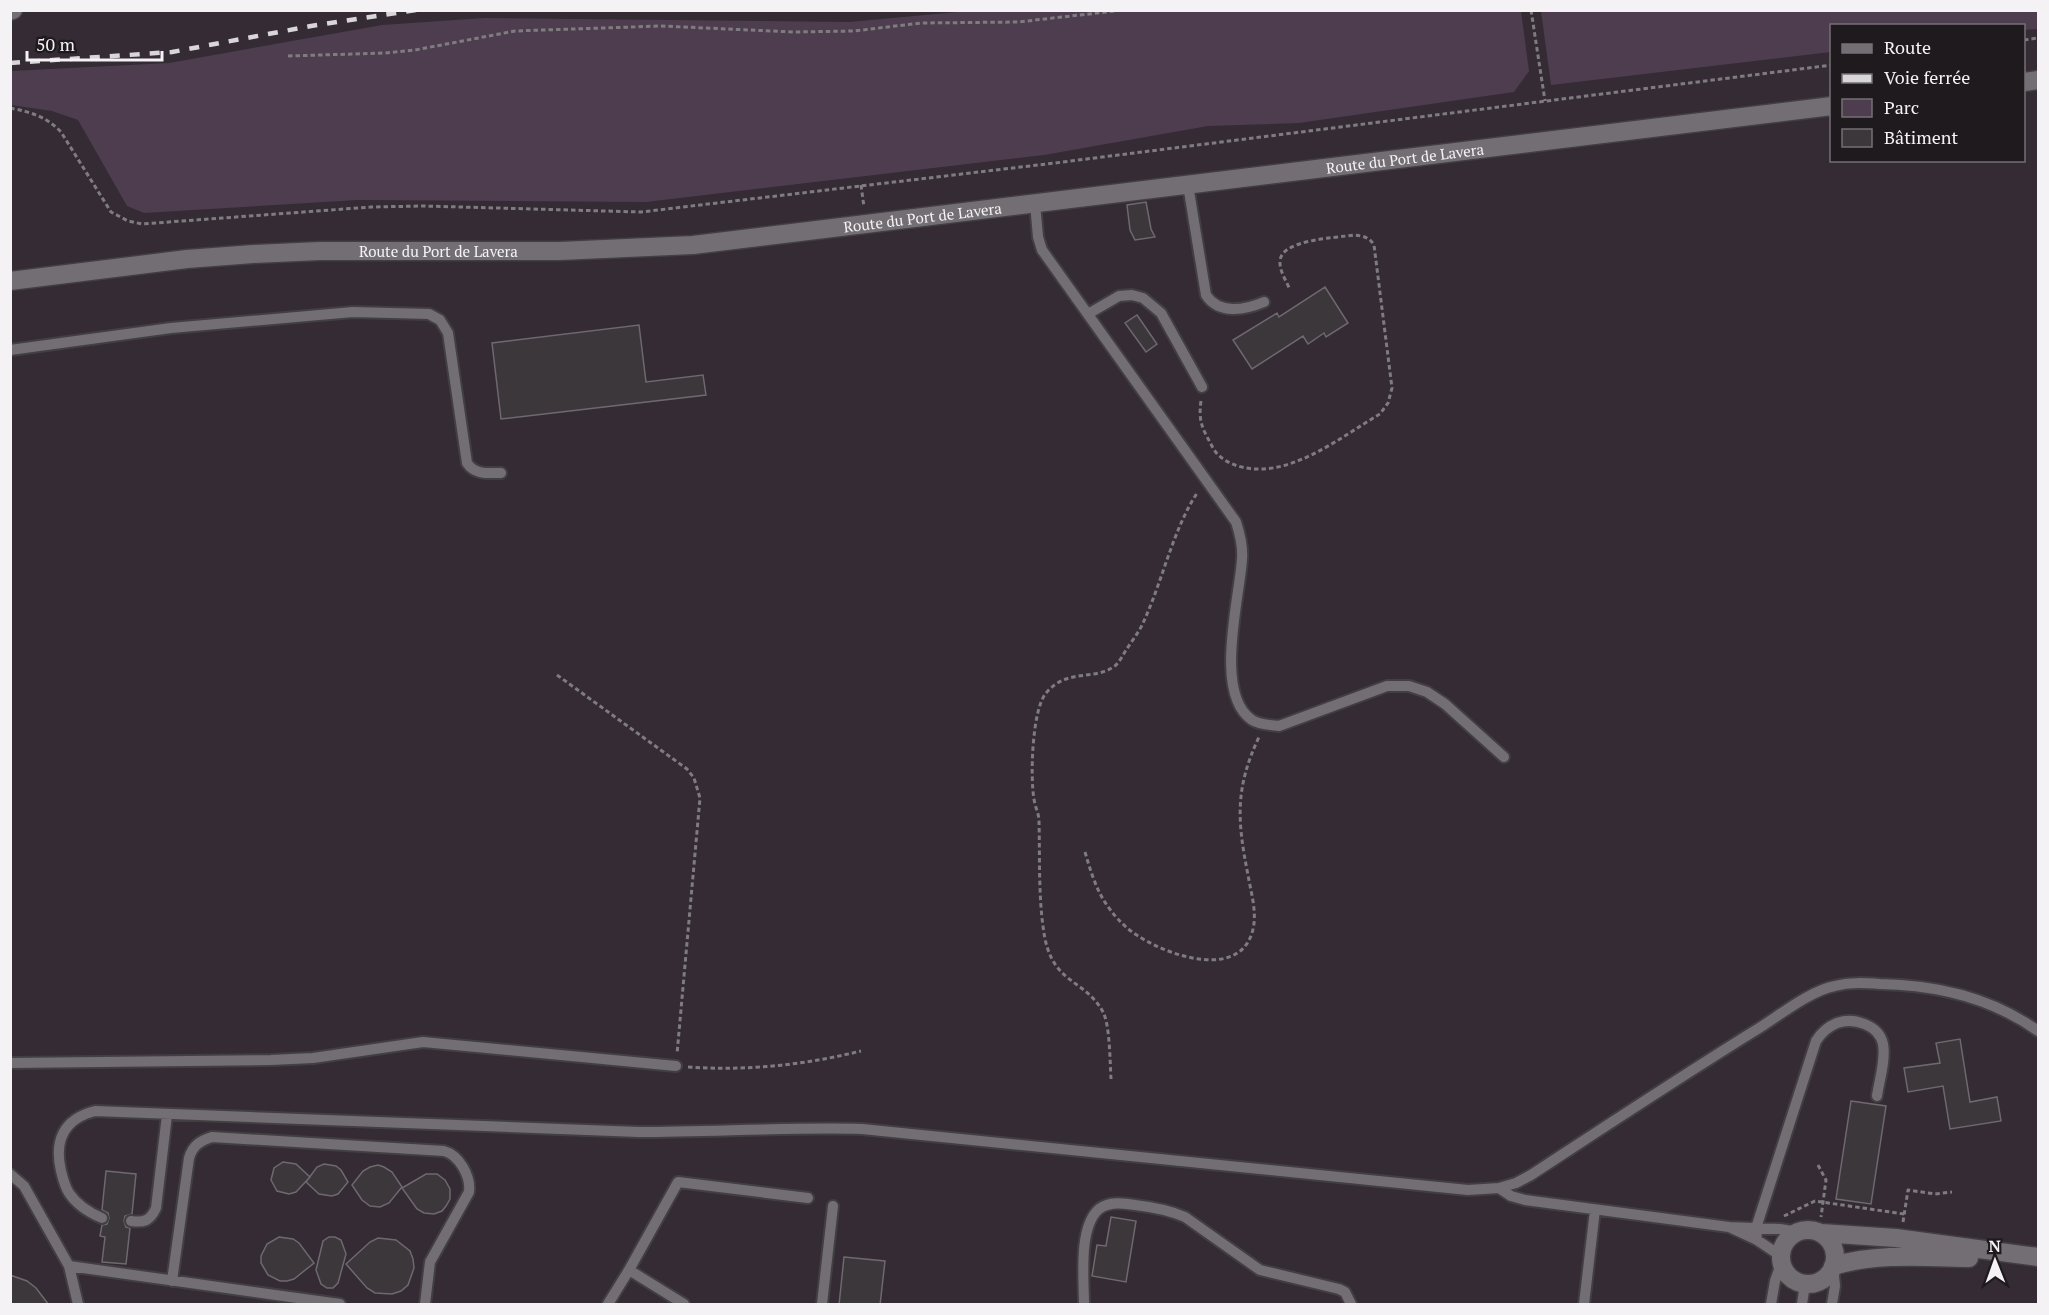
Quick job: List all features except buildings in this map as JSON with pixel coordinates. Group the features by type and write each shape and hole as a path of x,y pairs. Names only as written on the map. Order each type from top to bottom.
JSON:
{"street":[{"name":"Route du Port de Lavera","path":"10,281 187,260 320,251 560,251 693,245 1830,106"},
{"path":"1820,1228 1832,1244 1835,1259 1830,1273 1819,1282 1805,1284 1790,1278 1781,1260 1786,1241 1798,1232 1814,1231 1820,1228 2038,1258"},
{"path":"1833,1266 1853,1260 1885,1257 2038,1258"}],"lane":[{"path":"1188,185 1206,296 1210,302 1220,307 1235,310 1264,302"},
{"path":"1035,204 1038,237 1042,250 1236,522 1242,558 1233,615 1230,657 1234,687 1240,706 1252,720 1265,725 1279,726 1387,686 1408,686 1427,692 1445,704 1504,757"},
{"path":"1088,314 1119,296 1132,295 1143,298 1161,313 1202,387"},
{"path":"10,350 171,328 353,312 429,314 440,320 448,333 467,463 471,469 478,472 501,473"},
{"path":"102,1218 88,1212 69,1193 60,1166 59,1144 63,1132 82,1114 95,1112 639,1132 862,1129 1468,1190 1499,1188 1532,1175 1728,1047 1812,995 1833,986 1855,983 1906,984 1970,996 2019,1017 2038,1031"},
{"path":"1757,1240 1756,1228 1816,1041 1829,1028 1838,1023 1850,1021 1862,1023 1879,1035 1883,1051 1877,1096"},
{"path":"10,1063 313,1058 423,1042 676,1066"},
{"path":"131,1221 147,1220 156,1208 167,1115"},
{"path":"172,1281 189,1158 191,1150 200,1140 212,1137 444,1151 456,1157 468,1179 469,1192 430,1262 425,1305"},
{"path":"10,1174 24,1186 69,1266 78,1305"},
{"path":"608,1305 678,1182 808,1198"},
{"path":"1499,1188 1510,1196 1525,1200 1729,1227 1798,1232"},
{"path":"1084,1305 1084,1255 1092,1219 1099,1209 1120,1203 1173,1212 1185,1217 1260,1270 1339,1289 1345,1292 1351,1305"},
{"path":"822,1305 833,1206"},
{"path":"1584,1305 1595,1210"},
{"path":"1729,1227 1757,1240 1781,1260 1771,1305"},
{"path":"69,1266 340,1305"},
{"path":"1832,1305 1835,1286 1833,1266"},
{"path":"629,1270 684,1305"},
{"path":"1802,1305 1805,1284"}],"path":[{"path":"288,56 405,51 515,32 661,26 794,32 854,31 921,23 1018,22 1124,10"},
{"path":"1531,10 1545,101"},
{"path":"10,108 45,117 53,124 61,132 111,212 128,221 142,224 371,207 641,212 1055,163 1830,64"},
{"path":"1202,387 1200,424 1216,453 1231,464 1248,470 1268,470 1289,466 1380,414 1388,403 1392,388 1374,245 1363,236 1295,244 1280,258 1290,290"},
{"path":"1111,1079 1105,1015 1095,999 1062,975 1053,963 1045,940 1040,884 1039,818 1034,800 1032,776 1038,706 1046,693 1059,681 1076,675 1098,673 1118,663 1143,624 1189,505 1206,479"},
{"path":"557,675 687,769 698,788 700,798 676,1066 752,1068 820,1061 861,1051"},
{"path":"1085,852 1094,883 1108,907 1127,927 1149,942 1183,956 1207,960 1228,958 1244,949 1252,933 1255,914 1242,848 1239,813 1241,787 1248,760 1265,725"},
{"path":"1818,1165 1826,1180 1820,1228"},
{"path":"1902,1230 1908,1190 1935,1194 1952,1192"},
{"path":"1784,1216 1815,1201 1904,1214"}],"shaded area":[{"path":"10,11 2038,11 2038,1304 11,1304"}],"green space":[{"path":"979,10 1521,11 1529,71 1514,92 1299,123 1208,126 1044,155 646,202 357,200 144,213 127,206 78,120 52,111 11,105 11,71 169,63 382,25 484,18 849,22"},
{"path":"2038,10 2038,29 2025,30 2025,24 1830,24 1830,52 1551,85 1541,11"}],"railway":[{"path":"10,63 172,52 311,26 416,10"}]}
